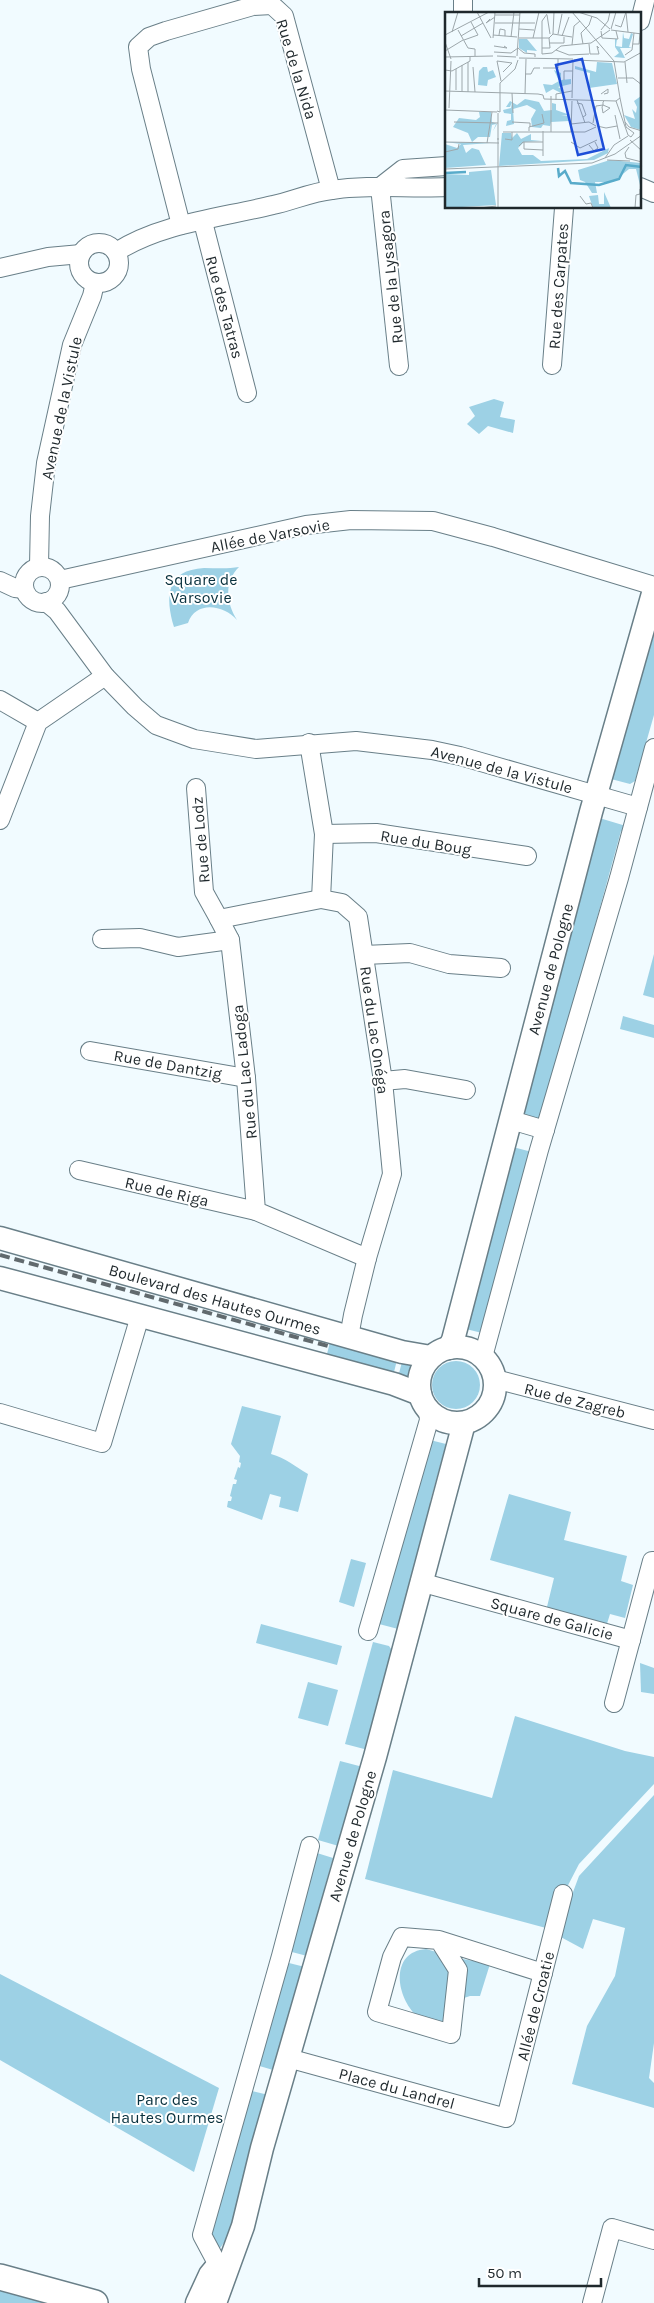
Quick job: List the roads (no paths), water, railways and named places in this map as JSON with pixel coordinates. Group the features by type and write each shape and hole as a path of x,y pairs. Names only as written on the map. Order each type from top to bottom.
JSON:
{"main road":[{"path":"0,2277 95,2303"}],"street":[{"path":"642,14 645,2"},
{"name":"Rue de la Nida","path":"181,225 141,69 138,47 149,37 253,6 272,5 284,16 331,190"},
{"path":"380,187 404,168 445,166"},
{"path":"116,252 142,238 181,225 203,222 331,190 380,187 410,189 445,187"},
{"name":"Rue de la Lysagora","path":"380,187 399,366"},
{"path":"642,188 654,193"},
{"name":"Rue des Carpates","path":"552,365 564,209"},
{"name":"Rue des Tatras","path":"203,222 248,393"},
{"path":"96,243 109,245 116,252 119,261 116,273 107,281 95,282 89,280 81,272 79,260 85,248 96,243"},
{"path":"0,268 48,257 81,254"},
{"name":"Avenue de la Vistule","path":"39,566 40,516 46,463 72,345 92,296 95,282"},
{"name":"Allée de Varsovie","path":"60,580 306,525 361,520 433,521 502,540 654,588"},
{"path":"39,566 54,571 60,580 56,596 46,602 35,602 24,589 25,577 33,568 39,566"},
{"path":"0,581 15,588 24,589"},
{"name":"Avenue de Pologne","path":"440,1353 454,1340 596,794 654,588"},
{"name":"Avenue de la Vistule","path":"46,602 57,611 105,676 135,708 156,725 194,739 256,749 309,743 356,741 432,750 460,756 638,807"},
{"path":"0,820 38,722 105,676"},
{"path":"0,700 38,722"},
{"path":"220,919 321,899 324,834 309,743"},
{"path":"483,1357 545,1130 654,748"},
{"name":"Rue de Lodz","path":"196,788 204,892 220,919"},
{"name":"Rue du Boug","path":"324,834 393,835 418,838 450,846 527,856"},
{"name":"Rue du Lac Onéga","path":"321,899 342,903 358,917 383,1081 392,1174 367,1258 349,1337"},
{"name":"Rue du Lac Ladoga","path":"220,919 230,940 246,1078 256,1211"},
{"path":"102,939 140,938 178,947 230,940"},
{"path":"364,955 410,953 449,964 501,968"},
{"name":"Rue de Dantzig","path":"90,1051 246,1078"},
{"path":"383,1081 405,1079 466,1090"},
{"path":"511,1120 545,1130"},
{"name":"Rue de Riga","path":"79,1170 256,1211"},
{"path":"256,1211 367,1258"},
{"name":"Boulevard des Hautes Ourmes","path":"0,1238 402,1352 440,1353"},
{"path":"0,1278 394,1384 424,1402 444,1422 464,1423 474,1420 490,1406 494,1397 495,1379 489,1363 483,1357 467,1348 440,1353 420,1375 424,1402 429,1420 368,1631"},
{"path":"0,1413 102,1443 140,1316"},
{"name":"Rue de Zagreb","path":"495,1379 654,1420"},
{"name":"Avenue de Pologne","path":"215,2303 235,2247 375,1757 420,1582 464,1423"},
{"name":"Square de Galicie","path":"420,1582 631,1640 652,1561 654,1561"},
{"path":"614,1703 631,1640"},
{"path":"218,2265 202,2235 310,1846"},
{"name":"Allée de Croatie","path":"506,2118 563,1894"},
{"path":"439,1940 458,1970 451,2034 378,2012 392,1957 402,1937 439,1940 543,1972"},
{"name":"Place du Landrel","path":"288,2058 506,2118"},
{"path":"592,2303 612,2228 654,2240"},
{"name":"Avenue de Pologne","path":"197,2303 210,2275 235,2247"}],"railway":[{"path":"0,1255 328,1346"}],"park label":[{"name":"Square de Varsovie","path":"201,588"},
{"name":"Parc des Hautes Ourmes","path":"167,2108"}]}
